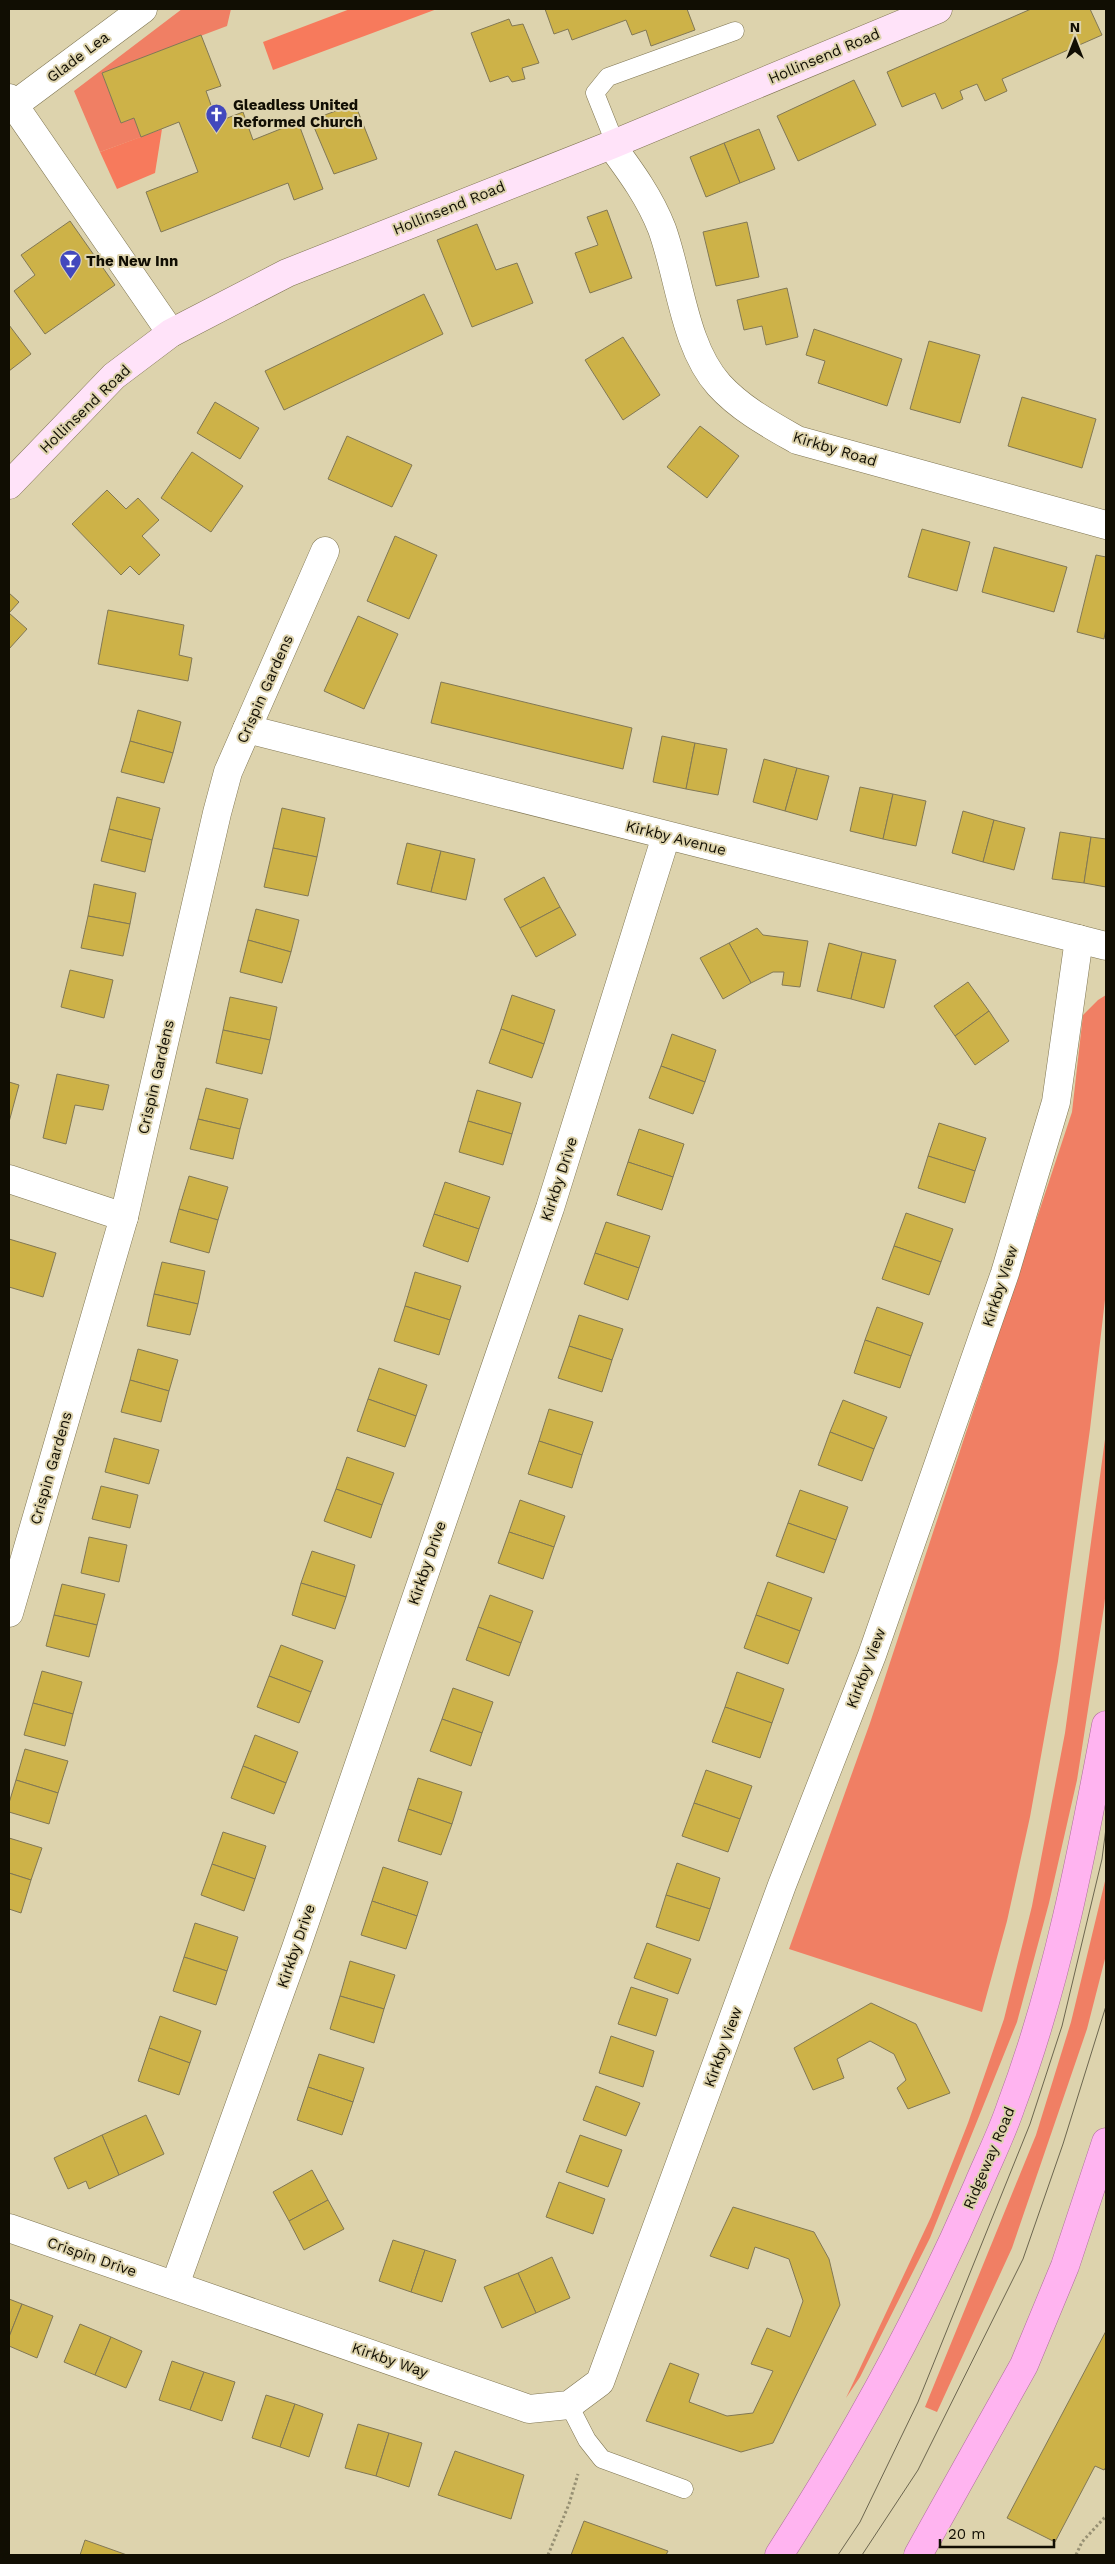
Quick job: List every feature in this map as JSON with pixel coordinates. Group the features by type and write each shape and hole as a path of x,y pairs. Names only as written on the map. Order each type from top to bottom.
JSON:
{"highway":[{"name":"Ridgeway Road","path":"779,2555 814,2501 885,2379 934,2284 1011,2107 1044,2005 1082,1853 1106,1725"},
{"path":"918,2555 1024,2365 1065,2266 1106,2142"}],"main road":[{"name":"Hollinsend Road","path":"9,485 114,376 172,332 287,273 613,144 938,9"}],"street":[{"name":"Glade Lea","path":"11,102 143,9"},
{"path":"11,102 172,332"},
{"name":"Kirkby Road","path":"613,144 644,190 662,229 697,352 719,385 751,414 797,440 1106,525"},
{"name":"Crispin Gardens","path":"9,1612 20,1534 124,1216 228,772 325,551"},
{"name":"Kirkby Avenue","path":"247,730 1106,946"},
{"name":"Kirkby Drive","path":"175,2285 296,1948 550,1208 666,836"},
{"name":"Kirkby View","path":"569,2405 600,2382 782,1885 872,1655 1005,1273 1056,1102 1078,939"},
{"path":"9,1179 124,1216"},
{"name":"Crispin Drive","path":"9,2228 175,2285"},
{"name":"Kirkby Way","path":"175,2285 530,2409 569,2405"}],"lane":[{"path":"613,144 595,92 608,77 735,31"},
{"path":"569,2405 587,2440 602,2459 684,2488"}],"path":[{"path":"548,2555 569,2504 587,2440"},
{"path":"1076,2555 1082,2542 1106,2516"}],"shaded area":[{"path":"182,9 231,9 227,26 102,73 121,123 134,118 141,137 100,152 74,91"},
{"path":"350,9 437,9 273,70 263,42"},
{"path":"162,129 155,173 117,189 100,152"},
{"path":"1106,995 1106,1291 1090,1429 1058,1661 1030,1817 1007,1921 982,2012 789,1949 870,1723 1072,1112 1083,1015"},
{"path":"1106,1432 1106,1590 1104,1607 1077,1780 1049,1903 1017,2022 930,2238 860,2377 846,2398 931,2217 968,2123 1004,2019 1032,1906 1065,1733"},
{"path":"1106,1877 1106,1955 1087,2029 1012,2248 937,2412 925,2407 1036,2135 1071,2022"}],"building":[{"path":"545,9 687,9 695,30 651,46 646,30 632,35 626,20 572,40 568,29 554,34"},
{"path":"1031,9 1090,9 1102,35 1002,79 1007,91 985,101 977,84 960,91 963,99 942,109 935,93 902,107 887,72"},
{"path":"509,19 512,26 523,24 539,63 522,68 525,79 512,82 508,76 490,82 471,33"},
{"name":"Gleadless United Reformed Church","path":"201,35 221,86 206,91 217,122 243,112 253,140 298,122 323,189 294,200 288,183 161,232 146,192 198,172 179,122 141,137 134,118 121,123 102,73"},
{"path":"854,80 876,125 798,161 777,116"},
{"path":"355,104 377,159 334,174 311,120"},
{"path":"759,129 775,169 740,183 724,143"},
{"path":"724,143 740,183 706,197 690,157"},
{"path":"607,210 632,278 590,293 575,253 598,245 587,217"},
{"name":"The New Inn","path":"70,221 115,285 45,334 14,291 35,275 21,255"},
{"path":"747,222 759,277 716,286 703,232"},
{"path":"477,224 496,270 517,263 533,303 472,327 437,240"},
{"path":"787,288 798,337 766,345 762,326 744,330 737,300"},
{"path":"424,294 443,334 284,410 265,371"},
{"path":"9,325 31,354 9,371"},
{"path":"814,329 902,359 887,406 818,383 825,361 806,355"},
{"path":"623,337 660,395 623,420 585,360"},
{"path":"929,341 980,355 960,423 910,409"},
{"path":"1022,397 1096,419 1082,468 1008,446"},
{"path":"215,402 259,428 240,459 197,433"},
{"path":"700,426 739,456 707,498 667,467"},
{"path":"347,436 412,465 392,507 328,479"},
{"path":"192,452 243,486 211,532 161,498"},
{"path":"107,490 126,509 138,498 159,520 142,536 160,555 139,575 130,566 121,575 72,524"},
{"path":"922,529 970,542 957,591 908,577"},
{"path":"395,536 437,555 409,619 367,601"},
{"path":"994,547 1067,567 1054,612 982,592"},
{"path":"1096,555 1106,557 1106,628 1104,639 1077,632"},
{"path":"9,593 19,602 9,613"},
{"path":"108,610 184,625 179,655 192,658 188,681 98,664"},
{"path":"9,613 27,629 9,649"},
{"path":"358,616 398,634 364,709 324,691"},
{"path":"441,682 632,728 623,769 431,723"},
{"path":"138,710 181,722 173,753 130,741"},
{"path":"662,736 695,743 686,789 653,782"},
{"path":"130,741 173,753 164,783 121,772"},
{"path":"695,743 727,749 718,795 686,789"},
{"path":"764,759 797,768 785,811 753,802"},
{"path":"797,768 829,776 817,820 785,811"},
{"path":"860,787 893,794 883,839 850,831"},
{"path":"893,794 926,801 916,846 883,839"},
{"path":"117,797 160,808 152,840 109,829"},
{"path":"282,808 325,818 317,857 273,848"},
{"path":"963,811 994,820 983,862 952,853"},
{"path":"994,820 1025,828 1014,870 983,862"},
{"path":"109,829 152,840 145,872 101,861"},
{"path":"1060,832 1091,837 1084,883 1052,879"},
{"path":"1091,837 1106,839 1106,887 1084,883"},
{"path":"407,843 441,851 431,892 397,884"},
{"path":"273,848 317,857 308,896 264,887"},
{"path":"441,851 475,859 466,900 431,892"},
{"path":"544,877 560,907 520,928 504,899"},
{"path":"94,884 136,893 130,924 88,916"},
{"path":"560,907 576,935 536,957 520,928"},
{"path":"256,909 299,920 291,952 248,940"},
{"path":"88,916 130,924 123,956 81,948"},
{"path":"757,928 763,935 808,941 800,987 782,985 784,972 773,972 751,983 729,943"},
{"path":"248,940 291,952 282,983 240,972"},
{"path":"729,943 751,983 723,999 700,958"},
{"path":"829,943 862,952 851,999 817,991"},
{"path":"862,952 896,960 884,1008 851,999"},
{"path":"70,970 113,980 104,1018 61,1007"},
{"path":"968,982 989,1011 955,1036 934,1006"},
{"path":"512,995 555,1010 544,1044 501,1029"},
{"path":"230,997 277,1007 270,1040 223,1030"},
{"path":"989,1011 1009,1041 975,1065 955,1036"},
{"path":"501,1029 544,1044 532,1078 489,1063"},
{"path":"223,1030 270,1040 262,1074 216,1063"},
{"path":"672,1034 716,1050 705,1082 661,1066"},
{"path":"661,1066 705,1082 693,1114 649,1098"},
{"path":"57,1074 109,1085 103,1110 75,1105 66,1144 43,1138"},
{"path":"9,1082 19,1085 9,1122"},
{"path":"206,1088 248,1099 240,1129 198,1119"},
{"path":"477,1090 521,1103 512,1134 468,1121"},
{"path":"198,1119 240,1129 233,1159 190,1149"},
{"path":"468,1121 512,1134 503,1165 459,1152"},
{"path":"939,1123 986,1138 975,1171 928,1156"},
{"path":"639,1129 684,1144 673,1177 628,1162"},
{"path":"928,1156 975,1171 965,1203 918,1188"},
{"path":"628,1162 673,1177 662,1210 617,1195"},
{"path":"189,1176 228,1187 218,1220 179,1209"},
{"path":"445,1182 490,1197 479,1229 434,1214"},
{"path":"179,1209 218,1220 209,1253 170,1242"},
{"path":"906,1213 953,1229 941,1262 894,1246"},
{"path":"434,1214 479,1229 468,1262 423,1246"},
{"path":"606,1222 650,1236 639,1268 595,1253"},
{"path":"9,1239 56,1253 43,1297 9,1287"},
{"path":"894,1246 941,1262 929,1295 882,1279"},
{"path":"595,1253 639,1268 628,1300 584,1284"},
{"path":"162,1262 205,1271 198,1304 154,1294"},
{"path":"415,1272 461,1286 450,1320 405,1306"},
{"path":"154,1294 198,1304 190,1335 147,1326"},
{"path":"405,1306 450,1320 439,1355 394,1341"},
{"path":"877,1307 923,1323 911,1356 865,1340"},
{"path":"579,1315 623,1329 612,1360 569,1346"},
{"path":"865,1340 911,1356 900,1388 854,1373"},
{"path":"569,1346 612,1360 602,1392 558,1378"},
{"path":"138,1349 178,1360 169,1391 130,1380"},
{"path":"379,1368 427,1385 416,1416 368,1399"},
{"path":"130,1380 169,1391 161,1422 121,1412"},
{"path":"368,1399 416,1416 405,1447 357,1431"},
{"path":"843,1400 887,1417 874,1449 830,1432"},
{"path":"549,1409 593,1422 582,1455 539,1441"},
{"path":"830,1432 874,1449 862,1481 818,1465"},
{"path":"114,1438 159,1450 149,1484 105,1472"},
{"path":"539,1441 582,1455 572,1488 528,1474"},
{"path":"347,1457 394,1473 382,1505 336,1489"},
{"path":"101,1486 138,1495 130,1528 92,1519"},
{"path":"336,1489 382,1505 371,1538 324,1521"},
{"path":"800,1490 848,1507 836,1540 788,1523"},
{"path":"520,1500 565,1516 554,1547 509,1532"},
{"path":"788,1523 836,1540 824,1573 776,1556"},
{"path":"509,1532 554,1547 543,1579 498,1563"},
{"path":"89,1537 127,1545 119,1582 81,1573"},
{"path":"312,1551 355,1565 346,1597 301,1583"},
{"path":"768,1582 812,1598 800,1631 756,1615"},
{"path":"301,1583 346,1597 335,1629 292,1615"},
{"path":"62,1584 105,1594 97,1625 54,1615"},
{"path":"490,1595 533,1611 521,1643 478,1627"},
{"path":"54,1615 97,1625 89,1657 46,1646"},
{"path":"756,1615 800,1631 788,1664 744,1648"},
{"path":"478,1627 521,1643 509,1676 466,1660"},
{"path":"281,1645 323,1661 311,1692 269,1676"},
{"path":"42,1671 82,1682 73,1714 33,1703"},
{"path":"737,1672 784,1689 772,1723 725,1707"},
{"path":"269,1676 311,1692 299,1723 257,1707"},
{"path":"453,1688 493,1702 482,1733 442,1719"},
{"path":"33,1703 73,1714 65,1746 24,1735"},
{"path":"725,1707 772,1723 760,1758 712,1742"},
{"path":"442,1719 482,1733 471,1766 430,1751"},
{"path":"255,1735 298,1752 286,1783 243,1766"},
{"path":"25,1749 68,1761 58,1793 16,1780"},
{"path":"243,1766 286,1783 274,1814 231,1798"},
{"path":"706,1770 752,1786 740,1819 694,1803"},
{"path":"418,1778 462,1792 452,1824 408,1809"},
{"path":"16,1780 58,1793 49,1824 9,1812 9,1803"},
{"path":"694,1803 740,1819 728,1852 682,1836"},
{"path":"408,1809 452,1824 441,1855 398,1841"},
{"path":"223,1832 266,1846 255,1879 212,1864"},
{"path":"9,1838 42,1848 31,1880 9,1873"},
{"path":"677,1863 720,1878 710,1909 666,1895"},
{"path":"212,1864 255,1879 244,1911 201,1895"},
{"path":"383,1867 428,1882 417,1916 372,1901"},
{"path":"9,1873 31,1880 21,1913 9,1909"},
{"path":"666,1895 710,1909 699,1941 656,1927"},
{"path":"372,1901 417,1916 406,1949 361,1935"},
{"path":"195,1923 238,1937 227,1971 184,1957"},
{"path":"647,1943 691,1959 678,1994 634,1978"},
{"path":"184,1957 227,1971 216,2005 173,1991"},
{"path":"350,1961 395,1975 384,2009 340,1996"},
{"path":"631,1987 668,1999 656,2036 618,2024"},
{"path":"340,1996 384,2009 374,2043 330,2029"},
{"path":"871,2003 916,2024 950,2093 908,2109 897,2088 906,2080 894,2054 870,2041 837,2059 844,2078 813,2090 794,2048"},
{"path":"160,2016 201,2031 190,2063 149,2048"},
{"path":"611,2036 654,2051 643,2087 599,2073"},
{"path":"149,2048 190,2063 179,2095 138,2081"},
{"path":"319,2054 364,2068 353,2102 308,2087"},
{"path":"596,2086 640,2103 626,2136 583,2120"},
{"path":"308,2087 353,2102 342,2135 297,2120"},
{"path":"146,2115 164,2154 119,2175 102,2135"},
{"path":"102,2135 119,2175 89,2189 86,2181 68,2189 54,2158"},
{"path":"580,2135 622,2150 608,2187 566,2172"},
{"path":"312,2170 328,2200 289,2221 273,2192"},
{"path":"559,2182 605,2199 593,2234 546,2217"},
{"path":"328,2200 344,2229 304,2250 289,2221"},
{"path":"733,2207 814,2232 829,2259 840,2305 773,2443 741,2452 646,2421 670,2363 699,2374 689,2402 727,2416 753,2413 773,2371 751,2364 767,2328 790,2337 803,2301 789,2259 755,2247 748,2269 710,2256"},
{"path":"393,2240 425,2250 411,2292 379,2281"},
{"path":"425,2250 456,2260 442,2302 411,2292"},
{"path":"552,2257 570,2298 536,2313 518,2273"},
{"path":"518,2273 536,2313 502,2328 484,2287"},
{"path":"9,2299 22,2304 9,2337"},
{"path":"22,2304 53,2316 37,2358 9,2346 9,2337"},
{"path":"80,2324 111,2337 95,2375 64,2362"},
{"path":"1106,2331 1106,2467 1104,2470 1095,2466 1055,2542 1007,2518"},
{"path":"111,2337 142,2351 126,2388 95,2375"},
{"path":"172,2361 204,2372 190,2410 159,2400"},
{"path":"204,2372 235,2382 222,2421 190,2410"},
{"path":"266,2395 295,2404 280,2447 252,2438"},
{"path":"295,2404 323,2414 309,2457 280,2447"},
{"path":"358,2424 389,2433 376,2476 345,2468"},
{"path":"389,2433 422,2443 409,2487 376,2476"},
{"path":"455,2451 524,2475 511,2519 438,2495"},
{"path":"584,2521 668,2551 666,2555 571,2555"},
{"path":"85,2540 127,2555 80,2555"}],"tram line":[{"path":"838,2555 860,2522 918,2402 1030,2124 1062,2026 1102,1859 1106,1828"},
{"path":"862,2555 918,2470 1023,2259 1063,2144 1106,2006"}],"place":[{"name":"Gleadless United Reformed Church","path":"217,133"},
{"name":"The New Inn","path":"70,280"}]}
